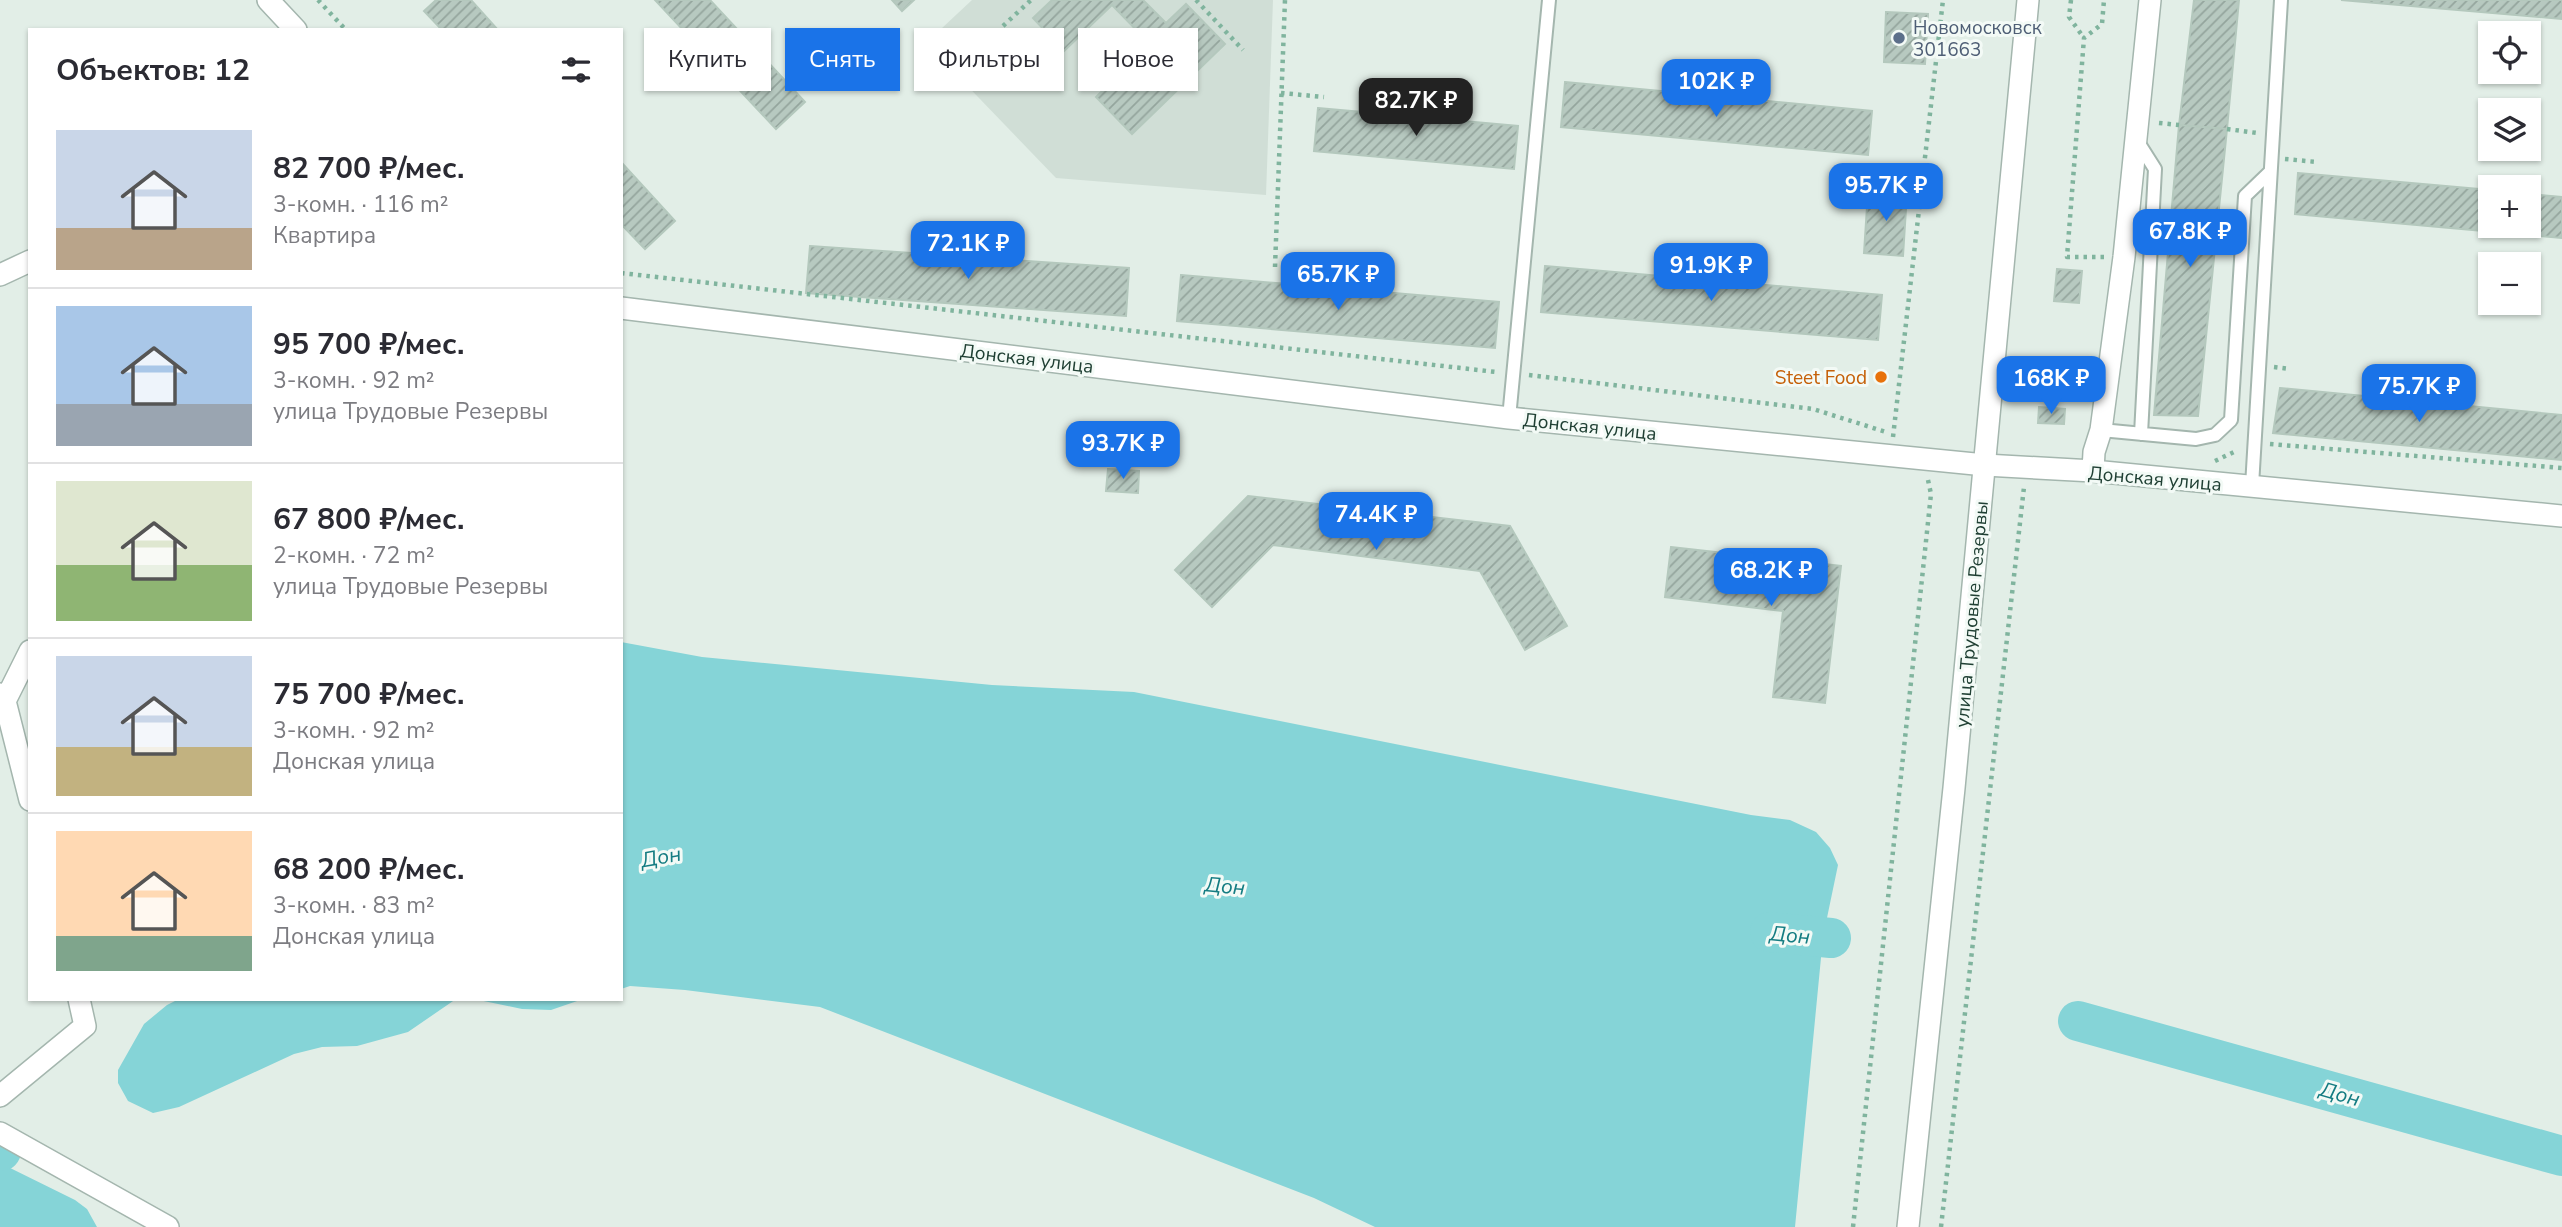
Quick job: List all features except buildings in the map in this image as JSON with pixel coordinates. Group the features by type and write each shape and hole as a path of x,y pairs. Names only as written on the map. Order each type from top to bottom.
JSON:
{"street":[{"path":"268,0 294,28"},
{"name":"улица Трудовые Резервы","path":"1908,1227 1954,788 2028,0"},
{"path":"2093,471 2124,257 2150,0"},
{"path":"0,275 28,262"},
{"name":"Донская улица","path":"623,308 1508,418 2026,469 2093,471 2562,516"},
{"path":"28,654 3,698 28,792"},
{"path":"0,1096 86,1026 80,1001"},
{"path":"0,1133 168,1227"}],"lane":[{"path":"1508,418 1549,0"},
{"path":"2252,486 2281,0"},
{"path":"2136,138 2155,169 2141,434"},
{"path":"2101,430 2196,439 2215,435 2231,420 2245,196 2270,172"}],"path":[{"path":"317,0 344,28"},
{"path":"1003,26 1031,0"},
{"path":"1196,0 1243,50"},
{"path":"1275,267 1285,0"},
{"path":"1890,456 1943,0"},
{"path":"2071,0 2069,17 2084,38 2067,257 2124,257"},
{"path":"2084,38 2102,24 2104,0"},
{"path":"1281,93 1324,97"},
{"path":"2227,129 2272,136"},
{"path":"2296,160 2317,162"},
{"path":"623,273 1813,409 1906,436"},
{"path":"2210,463 2254,442 2562,468"},
{"path":"1941,1227 2026,469"},
{"path":"1853,1227 1931,494 1928,480 1923,475"}],"shaded area":[{"path":"972,0 1273,0 1266,195 1056,178 972,91 1064,91 1064,28 942,28"}],"water":[{"path":"623,642 702,657 992,685 1134,692 1751,815 1790,820 1816,832 1830,848 1838,865 1823,937 1795,1227 1375,1227 1314,1198 820,1007 630,986 623,988"},
{"path":"175,1001 453,1001 408,1032 357,1046 322,1047 294,1054 179,1107 153,1113 128,1101 118,1083 118,1070 144,1024"},
{"path":"484,1001 577,1001 551,1010 522,1009"},
{"path":"0,1163 75,1200 87,1209 97,1227 0,1227"}],"waterway":[{"name":"Дон","path":"1770,932 1831,938"},
{"name":"Дон","path":"2078,1021 2562,1156"}],"place":[{"name":"Новомосковск 301663","path":"1899,38"},
{"name":"Steet Food","path":"1881,377"}]}
